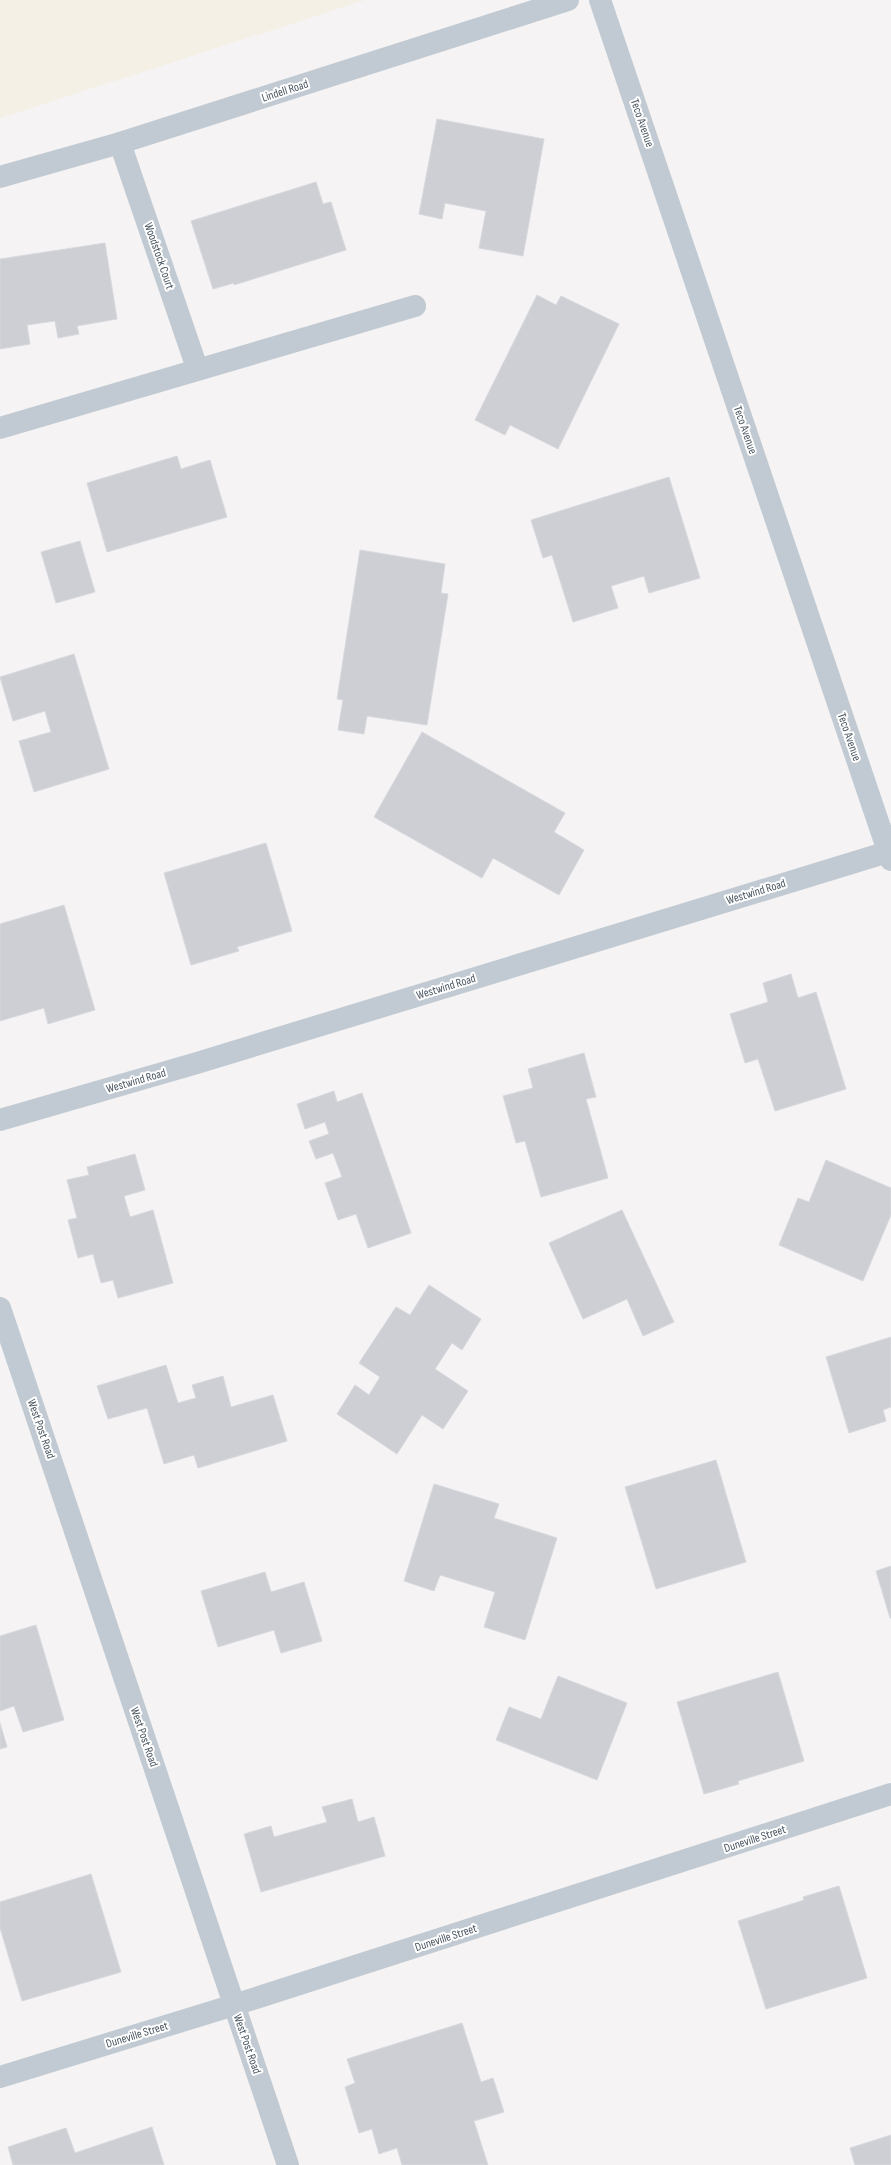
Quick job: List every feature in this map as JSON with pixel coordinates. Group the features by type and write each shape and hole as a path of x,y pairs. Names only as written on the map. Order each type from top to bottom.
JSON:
{"street":[{"name":"Lindell Road","path":"0,177 120,144 568,0"},
{"name":"Teco Avenue","path":"600,0 890,854"},
{"name":"Woodstock Court","path":"120,144 198,368"},
{"path":"0,428 198,368 415,306"},
{"name":"Westwind Road","path":"0,1120 197,1064 890,854"},
{"name":"West Post Road","path":"0,1308 288,2165"},
{"name":"Duneville Street","path":"0,2077 234,2005 891,1794"}],"sand":[{"path":"0,0 365,0 0,118"}],"building":[{"path":"437,119 544,139 523,256 479,248 486,211 445,203 442,219 419,214"},
{"path":"316,182 323,204 331,202 346,250 234,285 234,283 213,289 191,221"},
{"path":"105,243 117,319 77,326 79,334 58,338 55,321 27,325 30,344 0,349 0,259"},
{"path":"537,295 556,305 561,296 619,324 558,449 510,425 505,435 475,420"},
{"path":"177,456 181,469 210,460 227,517 107,552 87,483"},
{"path":"669,477 700,578 649,593 644,576 611,586 618,608 573,622 552,555 543,558 531,520"},
{"path":"80,541 95,592 56,603 41,552"},
{"path":"360,550 445,564 441,593 448,594 427,725 367,716 364,734 338,730 343,700 337,699"},
{"path":"74,654 109,769 34,792 19,741 51,732 45,711 13,721 0,677"},
{"path":"422,732 565,813 554,832 584,850 559,895 493,858 482,878 374,817"},
{"path":"266,843 292,931 237,947 239,951 191,965 164,873"},
{"path":"64,905 95,1010 48,1024 44,1008 0,1021 0,924"},
{"path":"791,974 798,998 816,992 846,1089 775,1111 758,1059 745,1063 730,1014 768,1002 763,983"},
{"path":"584,1053 596,1097 586,1099 608,1178 541,1197 525,1141 516,1143 503,1096 533,1088 528,1069"},
{"path":"334,1091 337,1102 362,1093 411,1233 368,1248 356,1214 338,1220 325,1183 342,1177 333,1153 316,1159 309,1141 329,1134 325,1122 305,1129 297,1104"},
{"path":"135,1154 145,1190 124,1196 130,1217 153,1210 173,1283 118,1298 113,1280 101,1283 93,1254 78,1258 68,1220 77,1218 67,1180 89,1175 87,1167"},
{"path":"826,1160 891,1188 891,1215 863,1281 779,1245 798,1198 809,1202"},
{"path":"622,1210 674,1322 643,1336 627,1299 583,1319 549,1243"},
{"path":"429,1285 481,1319 462,1350 452,1343 435,1369 468,1391 443,1429 422,1415 397,1454 337,1414 355,1385 369,1395 380,1377 359,1363 396,1307 410,1315"},
{"path":"891,1337 891,1407 883,1410 886,1421 849,1433 826,1357"},
{"path":"166,1365 178,1403 196,1398 192,1385 223,1376 231,1407 273,1395 287,1441 198,1468 194,1455 164,1464 147,1408 108,1419 97,1386"},
{"path":"716,1460 746,1562 656,1589 625,1487"},
{"path":"434,1484 499,1504 494,1518 557,1538 525,1640 484,1627 495,1592 440,1575 434,1591 404,1581"},
{"path":"891,1566 891,1618 890,1618 876,1571"},
{"path":"265,1572 271,1592 304,1582 322,1641 281,1653 274,1630 218,1647 201,1591"},
{"path":"36,1625 64,1720 23,1732 14,1706 0,1711 0,1636"},
{"path":"778,1672 804,1761 738,1781 739,1784 704,1794 677,1702"},
{"path":"558,1676 627,1703 597,1780 496,1740 509,1707 541,1719"},
{"path":"0,1723 7,1747 0,1749"},
{"path":"352,1799 358,1822 374,1817 385,1856 261,1892 244,1834 271,1826 274,1837 327,1822 322,1807"},
{"path":"91,1874 121,1972 22,2001 0,1928 0,1902"},
{"path":"839,1886 867,1978 766,2009 738,1921 804,1900 803,1897"},
{"path":"462,2023 481,2082 493,2078 504,2112 474,2121 488,2165 402,2165 397,2148 379,2154 372,2129 359,2133 345,2087 355,2083 347,2059"},
{"path":"152,2127 164,2165 13,2165 8,2147 66,2128 75,2153"},
{"path":"891,2135 891,2165 855,2165 850,2148"}]}
